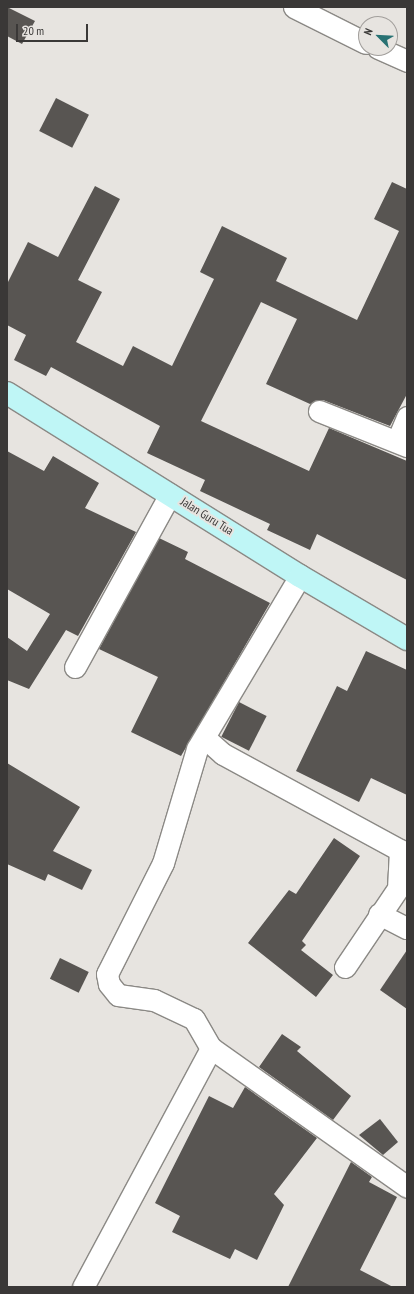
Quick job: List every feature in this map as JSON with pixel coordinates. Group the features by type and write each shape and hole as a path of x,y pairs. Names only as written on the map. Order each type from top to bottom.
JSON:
{"main road":[{"name":"Jalan Guru Tua","path":"7,393 300,576 407,639"}],"street":[{"path":"294,7 358,38"},
{"path":"396,56 407,61"},
{"path":"319,411 402,443 407,417"},
{"path":"75,667 170,494"},
{"path":"300,576 190,768 163,863 107,974 109,984 118,995 154,1000 194,1019 211,1048 407,1187"},
{"path":"206,738 223,754 400,850 403,880 345,967"},
{"path":"379,914 407,928"},
{"path":"83,1287 211,1048"}],"building":[{"path":"7,7 35,21 22,44 7,36"},
{"path":"56,98 89,115 72,148 39,131"},
{"path":"392,182 407,189 407,394 390,426 323,400 310,404 266,384 297,319 261,302 201,421 309,471 329,428 407,461 407,580 317,534 310,550 267,530 270,524 200,491 205,480 147,453 160,426 51,367 46,376 14,360 26,335 7,325 7,284 28,242 58,257 95,186 120,199 78,280 102,292 76,342 123,366 133,346 172,366 214,279 200,272 222,226 287,258 276,281 357,320 399,231 374,219"},
{"path":"7,451 44,471 53,456 99,483 85,508 136,532 78,636 66,630 29,689 7,680 7,637 27,651 50,614 7,589"},
{"path":"159,538 188,552 185,559 270,603 181,756 131,732 158,677 99,649"},
{"path":"366,651 407,670 407,795 371,778 359,802 296,771 337,686 347,691"},
{"path":"239,702 267,716 249,751 221,737"},
{"path":"7,763 80,807 53,851 92,870 82,890 48,874 45,881 7,864"},
{"path":"334,838 360,856 302,941 306,945 301,950 333,975 316,997 248,943 289,890 296,894"},
{"path":"407,950 407,1009 380,990"},
{"path":"60,958 89,972 79,993 50,979"},
{"path":"282,1034 301,1047 297,1051 351,1096 333,1120 259,1067"},
{"path":"245,1087 317,1138 274,1194 284,1205 257,1260 235,1249 230,1259 172,1232 180,1216 155,1203 209,1096 233,1108"},
{"path":"380,1119 398,1142 383,1155 359,1135"},
{"path":"351,1162 372,1177 369,1182 397,1197 360,1270 393,1287 288,1287"}]}
